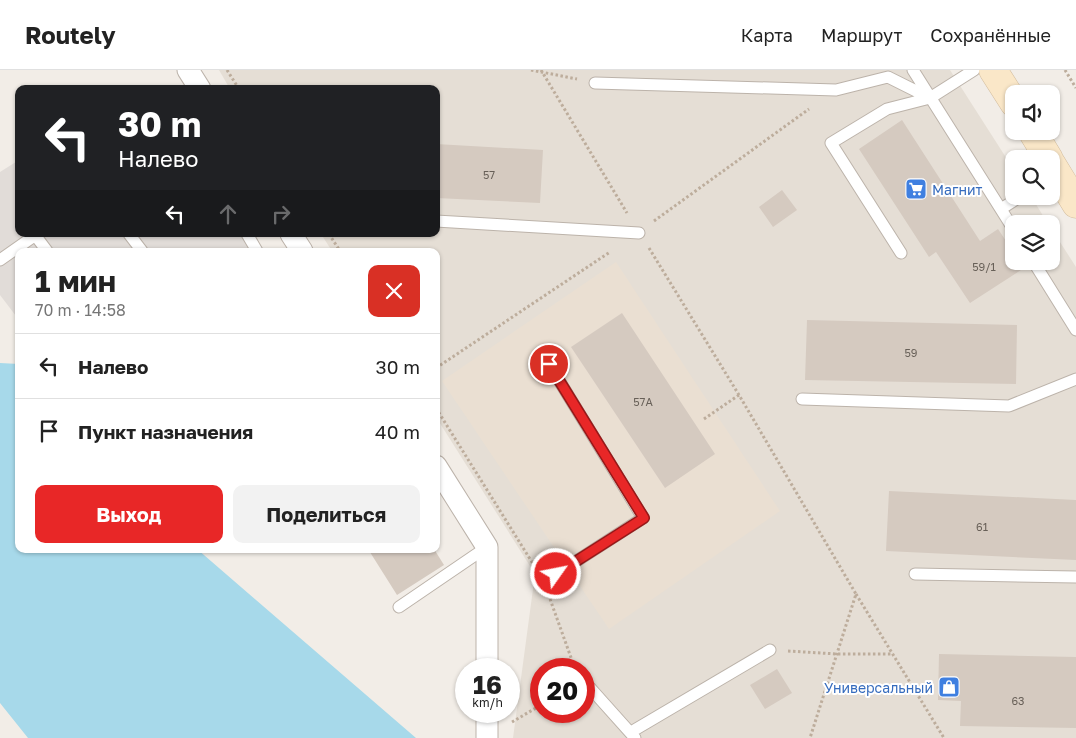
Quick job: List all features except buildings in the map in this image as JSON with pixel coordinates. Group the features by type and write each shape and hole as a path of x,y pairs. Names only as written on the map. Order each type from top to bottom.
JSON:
{"main road":[{"path":"993,70 1005,89"},
{"path":"1060,180 1076,204"}],"street":[{"path":"188,70 197,85"},
{"path":"293,237 300,248"},
{"path":"440,472 487,547 487,658"},
{"path":"487,723 487,738"}],"lane":[{"path":"913,70 1005,216"},
{"path":"902,253 831,143 887,108 930,98 974,70"},
{"path":"595,83 836,90 888,77 930,98"},
{"path":"1000,209 1006,205"},
{"path":"440,222 639,232"},
{"path":"17,248 32,237"},
{"path":"38,237 45,248"},
{"path":"131,237 140,248"},
{"path":"248,237 255,248"},
{"path":"0,260 15,249"},
{"path":"1039,270 1076,330"},
{"path":"544,582 644,518 549,364"},
{"path":"802,399 1009,406 1076,379"},
{"path":"399,607 487,547"},
{"path":"915,574 1076,577"},
{"path":"595,694 633,735 770,650"}],"path":[{"path":"227,70 236,85"},
{"path":"530,70 595,83"},
{"path":"1065,70 1076,88"},
{"path":"542,71 944,738"},
{"path":"331,237 338,248"},
{"path":"704,419 739,395"},
{"path":"440,414 544,582 571,658"},
{"path":"810,738 856,594"},
{"path":"770,650 837,654 893,654"},
{"path":"507,725 530,711"}],"shaded area":[{"path":"219,70 950,70 1005,156 1005,205 1036,205 1043,215 1005,215 1005,270 1060,270 1060,242 1076,267 1076,738 513,738 515,723 520,723 520,686 535,574 440,423 440,248 330,248 323,237 440,237 440,85 228,85"},
{"path":"15,163 15,237 250,237 258,248 15,248 15,315 0,295 0,172"},
{"path":"616,262 780,511 609,629 442,381"}],"water":[{"path":"0,363 15,364 15,553 202,553 416,738 28,738 0,703"}],"place":[{"name":"Магнит","path":"916,189"},
{"name":"Универсальный","path":"949,687"}],"route":[{"path":"549,364 644,518 556,574"}]}
